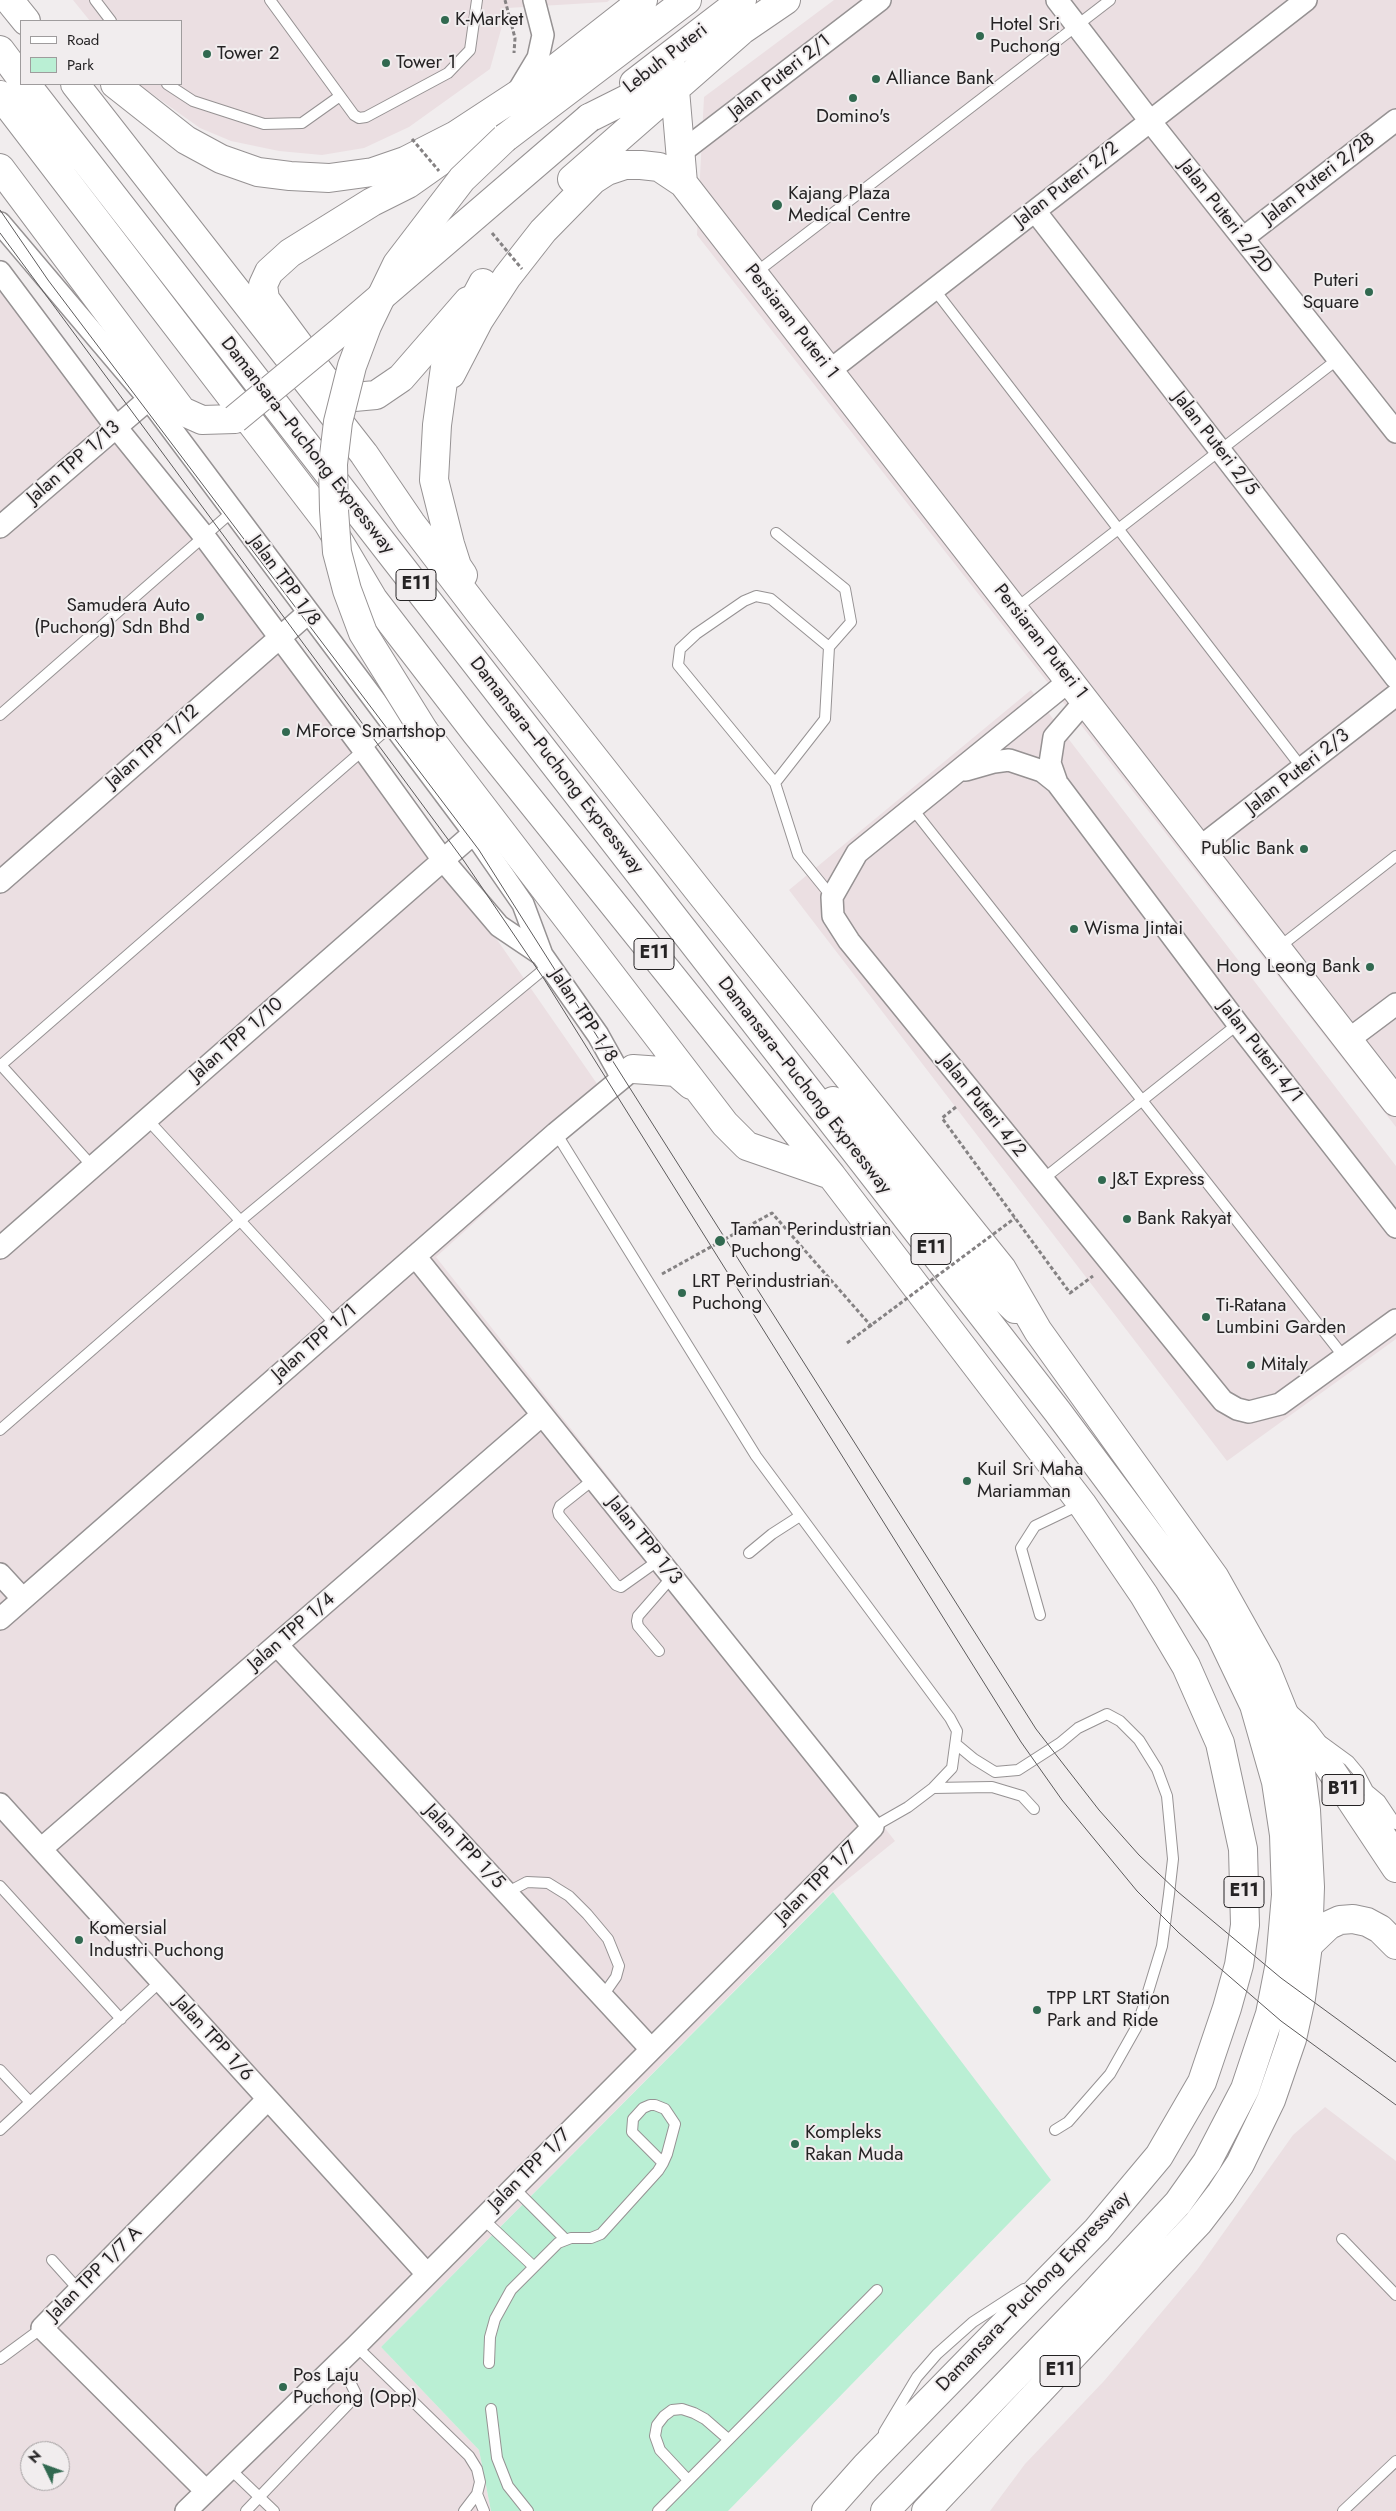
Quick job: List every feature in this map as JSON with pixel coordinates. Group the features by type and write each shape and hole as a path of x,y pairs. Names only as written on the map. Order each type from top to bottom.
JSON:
{"main road":[{"path":"10,0 25,20"},
{"path":"117,85 186,140 221,159 258,172 329,178 374,172 405,161 456,135 517,93 546,76 643,0"},
{"path":"687,0 504,138 462,179 397,264 367,326 352,366 338,422 333,464 337,552 347,590 363,633 385,672 424,731 725,1124 747,1146 831,1175"},
{"name":"Lebuh Puteri","path":"590,118 742,0"},
{"path":"0,168 182,411 202,420 235,419 340,332 590,118 675,75 786,0"},
{"path":"546,76 519,105 408,184 372,202 290,252 269,272 263,285 265,299 325,380 354,397 376,395 401,378 483,284 532,221 572,178 740,32"},
{"path":"0,50 20,77"},
{"name":"Damansara–Puchong Expressway","path":"27,85 1057,1411 1190,1588 1220,1634 1254,1705 1276,1782 1286,1863 1283,1932 1270,2014 1254,2066 1221,2139 1194,2183 1097,2292 885,2511"},
{"path":"76,85 358,446 411,523 479,612 702,895 1002,1269 1038,1331"},
{"path":"675,90 683,183"},
{"name":"Damansara–Puchong Expressway","path":"0,95 328,522 380,607 476,732 831,1175 1082,1504 1144,1595 1186,1666 1220,1743 1243,1849 1245,1925 1234,1982 1202,2082 1159,2156 1097,2230 866,2466 826,2511"},
{"name":"Persiaran Puteri 1","path":"439,396 479,320 507,277 543,231 593,180 607,171 625,166 641,165 659,167 683,183 1348,1040 1395,1097"},
{"path":"479,612 470,585 457,566 440,512 434,480 439,396 445,367 457,332 483,284"},
{"path":"627,1073 638,1061 646,1039 642,1016"},
{"path":"627,1073 676,1072 705,1098"},
{"name":"E11","path":"805,1087 842,1105 986,1281 1038,1331 1215,1578 1266,1669 1294,1725 1306,1810 1310,1887 1308,1945 1301,1998 1283,2069 1256,2132 1221,2193 1198,2224 926,2511"},
{"name":"B11","path":"1294,1725 1323,1758 1396,1868"},
{"path":"1308,1945 1329,1925 1340,1920 1353,1920 1368,1922 1380,1929 1396,1945"},
{"path":"949,2511 960,2476"}],"street":[{"path":"517,93 538,58 543,35 534,0"},
{"name":"Jalan Puteri 2/1","path":"679,154 880,0"},
{"name":"Jalan Puteri 2/2D","path":"1057,0 1150,121 1396,432"},
{"name":"Jalan Puteri 2/2","path":"829,371 1306,0"},
{"name":"Jalan Puteri 2/2B","path":"1243,238 1396,120"},
{"name":"Jalan Puteri 2/5","path":"1034,211 1396,678"},
{"name":"Jalan TPP 1/8","path":"0,223 149,399 474,832 523,904 546,960 627,1073"},
{"name":"Jalan TPP 1/8","path":"0,272 116,427 204,536 278,638 363,749 443,860 499,926 546,960"},
{"name":"Jalan TPP 1/13","path":"0,527 149,399"},
{"name":"Jalan TPP 1/12","path":"0,882 308,613"},
{"path":"832,897 857,853 952,776 1077,691"},
{"name":"Jalan Puteri 4/1","path":"1077,691 1054,737 1050,763 1058,783 1238,1024 1396,1227"},
{"name":"Jalan Puteri 2/3","path":"1199,848 1396,695"},
{"path":"952,776 976,766 1009,760 1042,771 1058,783"},
{"name":"Jalan TPP 1/10","path":"0,1248 474,832"},
{"name":"Jalan Puteri 4/2","path":"832,897 833,916 849,941 1210,1388 1223,1401 1237,1409 1249,1412 1280,1404 1396,1320"},
{"path":"1348,1040 1396,1004"},
{"name":"Jalan TPP 1/1","path":"0,1620 627,1073"},
{"name":"Jalan TPP 1/3","path":"415,1256 873,1826"},
{"name":"Jalan TPP 1/4","path":"42,1850 542,1415"},
{"path":"0,1574 23,1599"},
{"name":"Jalan TPP 1/5","path":"277,1645 651,2049"},
{"name":"Jalan TPP 1/6","path":"0,1804 427,2274"},
{"name":"Jalan TPP 1/7","path":"186,2511 356,2346 873,1826"},
{"name":"Jalan TPP 1/7 A","path":"206,2491 42,2328 268,2099"}],"lane":[{"path":"95,0 110,20"},
{"path":"270,0 354,116 359,118 366,118 448,73 470,50 477,0"},
{"path":"754,274 1110,0"},
{"path":"168,85 193,101 264,124 302,123 340,96"},
{"path":"934,289 1302,768"},
{"path":"1014,610 1338,359"},
{"path":"0,715 233,511"},
{"path":"775,783 825,719 829,647 850,622 845,589 776,533"},
{"path":"829,647 771,599 756,596 744,600 696,634 680,649 678,665 775,783 798,855 832,897"},
{"path":"93,1167 0,1064 392,725"},
{"path":"912,808 1344,1357"},
{"path":"1277,948 1396,856"},
{"path":"0,1430 240,1221 546,960"},
{"path":"1042,1180 1238,1024"},
{"path":"147,1120 336,1325"},
{"path":"556,1133 756,1456 950,1718 957,1732 952,1768 934,1788 908,1807 873,1826"},
{"path":"594,1479 560,1506 559,1515 616,1585 620,1587 666,1569"},
{"path":"1040,1615 1021,1548 1035,1526 1082,1504"},
{"path":"749,1553 800,1516"},
{"path":"659,1651 638,1626 637,1621 638,1616 666,1569"},
{"path":"956,1744 974,1760 995,1772 1018,1770 1060,1743 1078,1728 1107,1714 1120,1721 1139,1740 1157,1769 1167,1796 1173,1859 1162,1946 1136,2028 1110,2074 1068,2122 1055,2130"},
{"path":"1294,1725 1349,1761 1368,1790 1373,1806 1396,1841"},
{"path":"934,1788 992,1787 1022,1796 1034,1809"},
{"path":"1368,1790 1380,1800 1396,1824"},
{"path":"506,1893 528,1882 548,1883 569,1896 587,1914 608,1939 619,1966 616,1977 602,1997"},
{"path":"0,1886 121,2019"},
{"path":"0,2130 161,1981"},
{"path":"0,2070 30,2102"},
{"path":"489,2363 490,2337 494,2319 511,2290 533,2266 565,2239 591,2238 601,2234 653,2180 663,2163 675,2124 665,2109 655,2104 643,2108 633,2119 632,2132 663,2163"},
{"path":"513,2187 565,2239"},
{"path":"482,2218 533,2266"},
{"path":"1342,2239 1396,2295"},
{"path":"52,2260 79,2290"},
{"path":"658,2511 877,2290"},
{"path":"0,2359 42,2328"},
{"path":"356,2346 469,2456 479,2476 478,2494 484,2511"},
{"path":"246,2511 354,2398 355,2392 349,2380 336,2364"},
{"path":"491,2409 497,2458 508,2486 528,2511"},
{"path":"688,2480 660,2450 655,2436 657,2425 664,2416 672,2410 682,2409 694,2413 705,2419 728,2439"},
{"path":"1343,2511 1396,2461"},
{"path":"229,2468 274,2511"},
{"path":"464,2511 478,2494"}],"path":[{"path":"505,0 515,38 514,56"},
{"path":"412,139 420,134"},
{"path":"942,1118 1070,1293 1110,1264"},
{"path":"648,1282 772,1213 872,1327"},
{"path":"847,1344 1015,1218"}],"shaded area":[{"path":"73,0 610,0 607,2 507,8 490,69 409,127 364,148 322,155 279,151 231,141 200,128 139,85 182,85 182,20 89,20"},
{"path":"834,0 1396,0 1396,1127 697,235 704,97"},
{"path":"0,259 289,640 609,1101 436,1257 895,1841 832,1892 381,2347 479,2450 491,2511 0,2511"},
{"path":"1031,690 1396,1166 1396,1339 1227,1461 789,890"},
{"path":"1325,2107 1396,2161 1396,2511 990,2511 1025,2464 1104,2381 1197,2270 1293,2135"}],"green space":[{"path":"833,1892 1051,2180 728,2511 491,2511 479,2450 381,2347"}],"tram line":[{"path":"0,210 48,280 479,850 1036,1729 1099,1810 1139,1855 1178,1892 1281,1978 1396,2062"},
{"path":"0,233 464,861 544,979 1021,1742 1062,1800 1137,1891 1179,1933 1281,2021 1396,2105"}],"place":[{"name":"K-Market","path":"445,20"},
{"name":"Hotel Sri Puchong","path":"980,36"},
{"name":"Tower 2","path":"207,54"},
{"name":"Tower 1","path":"386,63"},
{"name":"Alliance Bank","path":"876,79"},
{"name":"Domino's","path":"853,98"},
{"name":"Kajang Plaza Medical Centre","path":"777,205"},
{"name":"Puteri Square","path":"1369,292"},
{"name":"Samudera Auto (Puchong) Sdn Bhd","path":"200,617"},
{"name":"MForce Smartshop","path":"286,732"},
{"name":"Public Bank","path":"1304,849"},
{"name":"Wisma Jintai","path":"1074,929"},
{"name":"Hong Leong Bank","path":"1370,967"},
{"name":"J&T Express","path":"1102,1180"},
{"name":"Bank Rakyat","path":"1127,1219"},
{"name":"Taman Perindustrian Puchong","path":"720,1241"},
{"name":"LRT Perindustrian Puchong","path":"682,1293"},
{"name":"Ti-Ratana Lumbini Garden","path":"1206,1317"},
{"name":"Mitaly","path":"1251,1365"},
{"name":"Kuil Sri Maha Mariamman","path":"967,1481"},
{"name":"Komersial Industri Puchong","path":"79,1940"},
{"name":"TPP LRT Station Park and Ride","path":"1037,2010"},
{"name":"Kompleks Rakan Muda","path":"795,2144"},
{"name":"Pos Laju Puchong (Opp)","path":"283,2387"}]}
